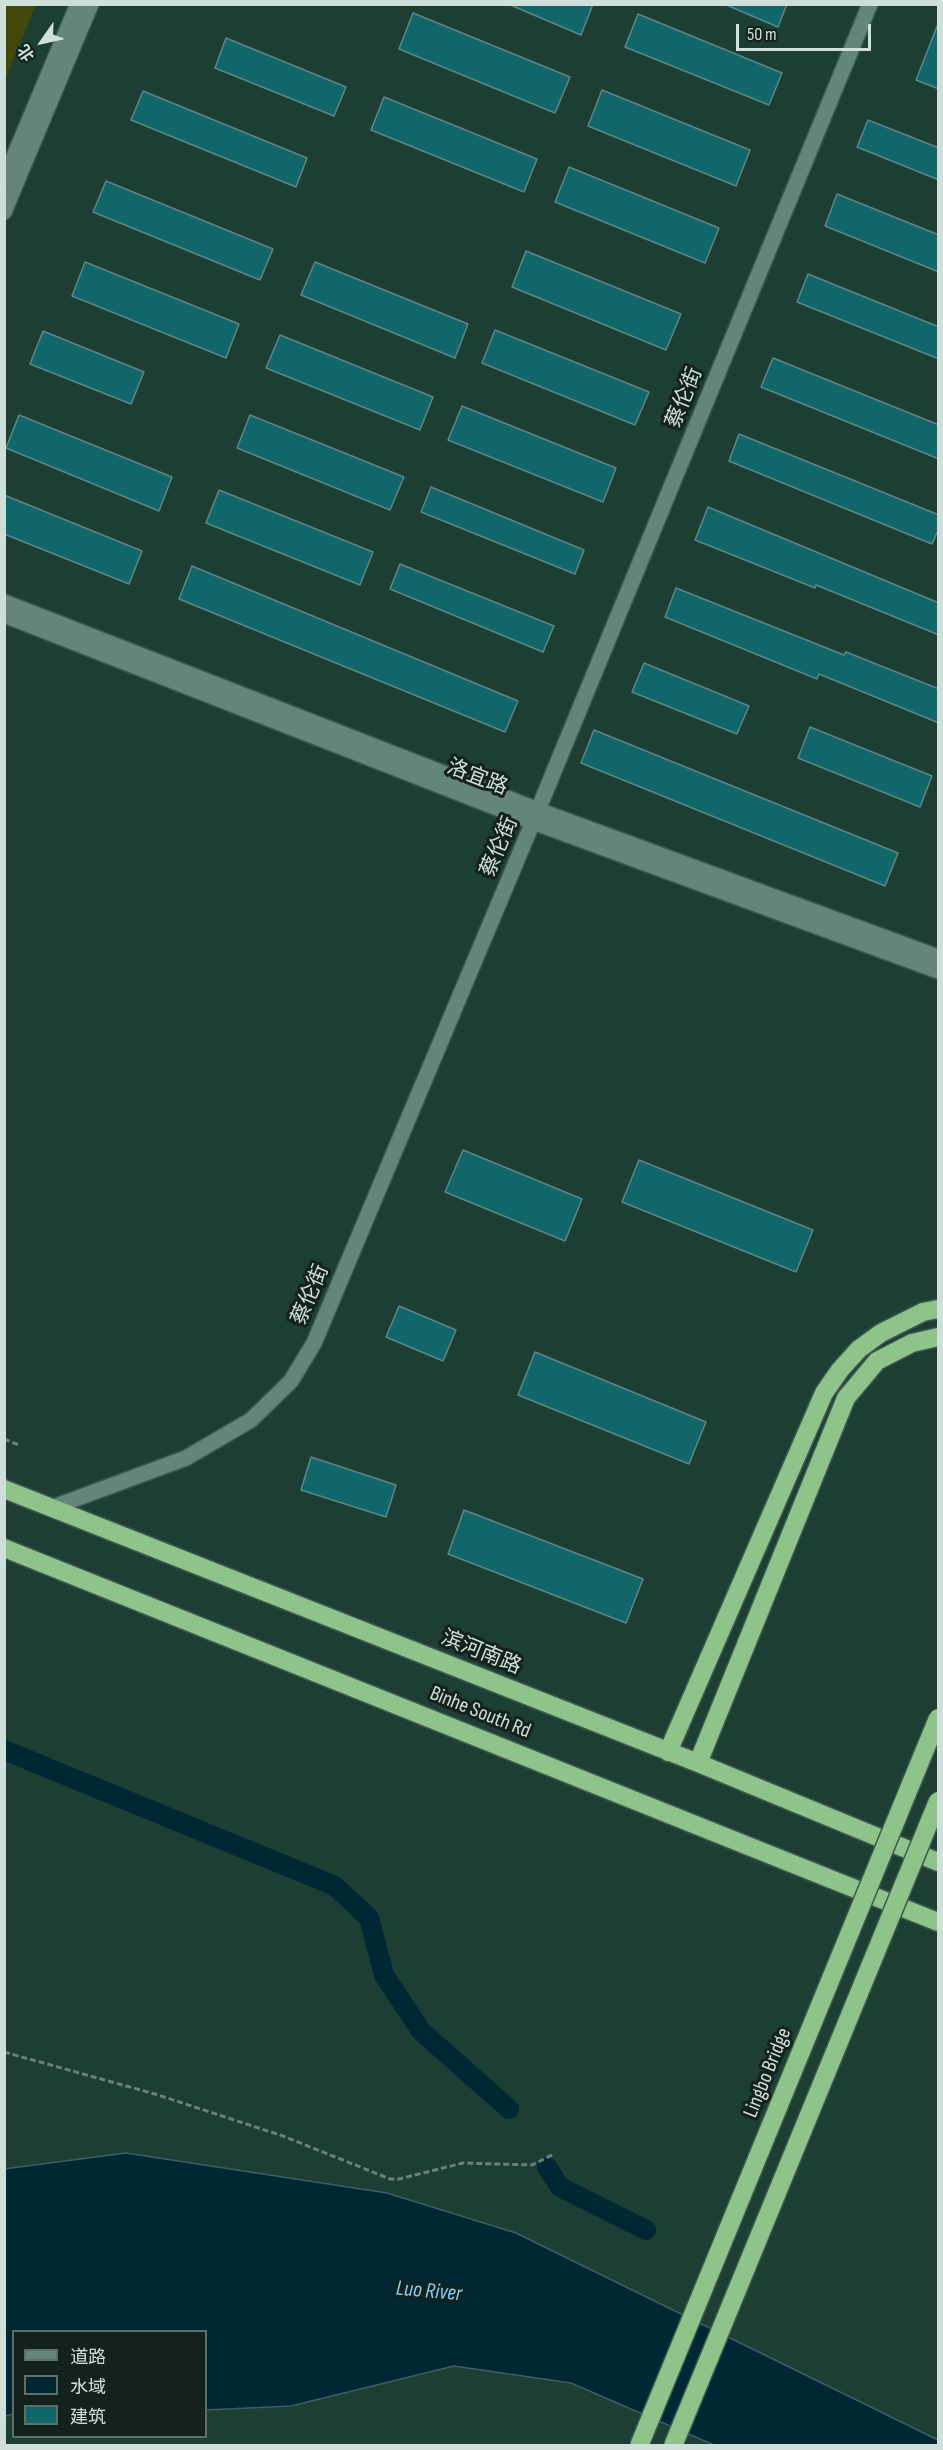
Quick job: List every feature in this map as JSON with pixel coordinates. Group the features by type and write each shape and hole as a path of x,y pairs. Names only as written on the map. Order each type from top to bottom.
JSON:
{"highway":[{"path":"668,1752 824,1393 859,1349 881,1333 923,1312 939,1309"},
{"path":"698,1763 846,1398 877,1361 912,1343 939,1337"},
{"name":"滨河南路","path":"4,1489 698,1763 939,1862"},
{"name":"Binhe South Rd","path":"4,1548 939,1922"},
{"name":"Lingbo Bridge","path":"639,2445 939,1718"},
{"path":"673,2445 939,1801"}],"street":[{"path":"4,180 78,4"},
{"path":"4,212 91,4"},
{"name":"蔡伦街","path":"51,1508 186,1458 251,1420 291,1381 314,1343 536,816 870,4"},
{"name":"洛宜路","path":"4,602 536,816 939,957"},
{"name":"洛宜路","path":"4,615 939,971"}],"path":[{"path":"4,1439 19,1444"},
{"path":"4,2052 155,2094 283,2136 390,2180 464,2163 532,2165 552,2155"}],"green space":[{"path":"4,5 36,5 5,80"}],"water":[{"name":"Luo River","path":"126,2153 387,2193 516,2233 938,2440 938,2445 714,2445 571,2383 454,2366 291,2406 207,2410 207,2330 12,2330 12,2414 5,2416 4,2169"}],"building":[{"path":"508,4 593,4 581,35"},
{"path":"724,4 787,4 778,27"},
{"path":"413,13 570,77 555,113 399,49"},
{"path":"638,14 782,73 769,105 625,47"},
{"path":"939,25 939,89 916,80"},
{"path":"226,38 346,87 334,116 215,68"},
{"path":"602,90 750,150 736,186 588,126"},
{"path":"143,91 307,158 296,187 131,120"},
{"path":"384,97 537,159 524,192 371,130"},
{"path":"868,120 939,148 939,180 857,147"},
{"path":"569,167 719,228 705,263 555,202"},
{"path":"106,181 273,249 260,280 93,212"},
{"path":"837,194 939,235 939,272 825,226"},
{"path":"526,251 681,314 666,350 512,287"},
{"path":"85,262 239,324 226,358 72,296"},
{"path":"315,262 468,324 455,358 301,295"},
{"path":"808,274 939,327 939,359 797,302"},
{"path":"495,330 649,392 635,425 482,363"},
{"path":"43,331 144,372 131,404 30,364"},
{"path":"280,335 433,397 420,430 266,368"},
{"path":"773,358 939,425 939,459 761,387"},
{"path":"462,406 616,468 603,502 448,440"},
{"path":"19,415 172,477 159,511 6,448"},
{"path":"250,415 404,477 390,510 237,448"},
{"path":"739,434 939,515 939,528 932,544 729,461"},
{"path":"431,487 584,550 575,574 421,512"},
{"path":"219,490 373,552 360,585 206,523"},
{"path":"4,495 142,551 129,584 4,534"},
{"path":"708,507 939,603 939,635 816,585 815,588 695,540"},
{"path":"400,564 554,626 543,652 390,589"},
{"path":"192,566 518,701 505,732 179,599"},
{"path":"676,588 844,655 846,652 939,689 939,723 819,674 817,679 665,617"},
{"path":"644,663 749,706 737,734 632,692"},
{"path":"810,727 932,776 920,807 798,758"},
{"path":"594,730 898,853 885,886 581,763"},
{"path":"463,1150 582,1199 565,1241 445,1192"},
{"path":"639,1160 813,1230 796,1272 622,1202"},
{"path":"399,1306 456,1330 443,1361 386,1337"},
{"path":"535,1352 706,1422 689,1464 518,1395"},
{"path":"311,1457 396,1485 386,1517 301,1490"},
{"path":"464,1510 643,1579 626,1623 448,1554"}],"waterway":[{"path":"4,1750 335,1886 369,1918 384,1975 421,2031 509,2109"},
{"path":"547,2167 560,2187 646,2230"}]}
